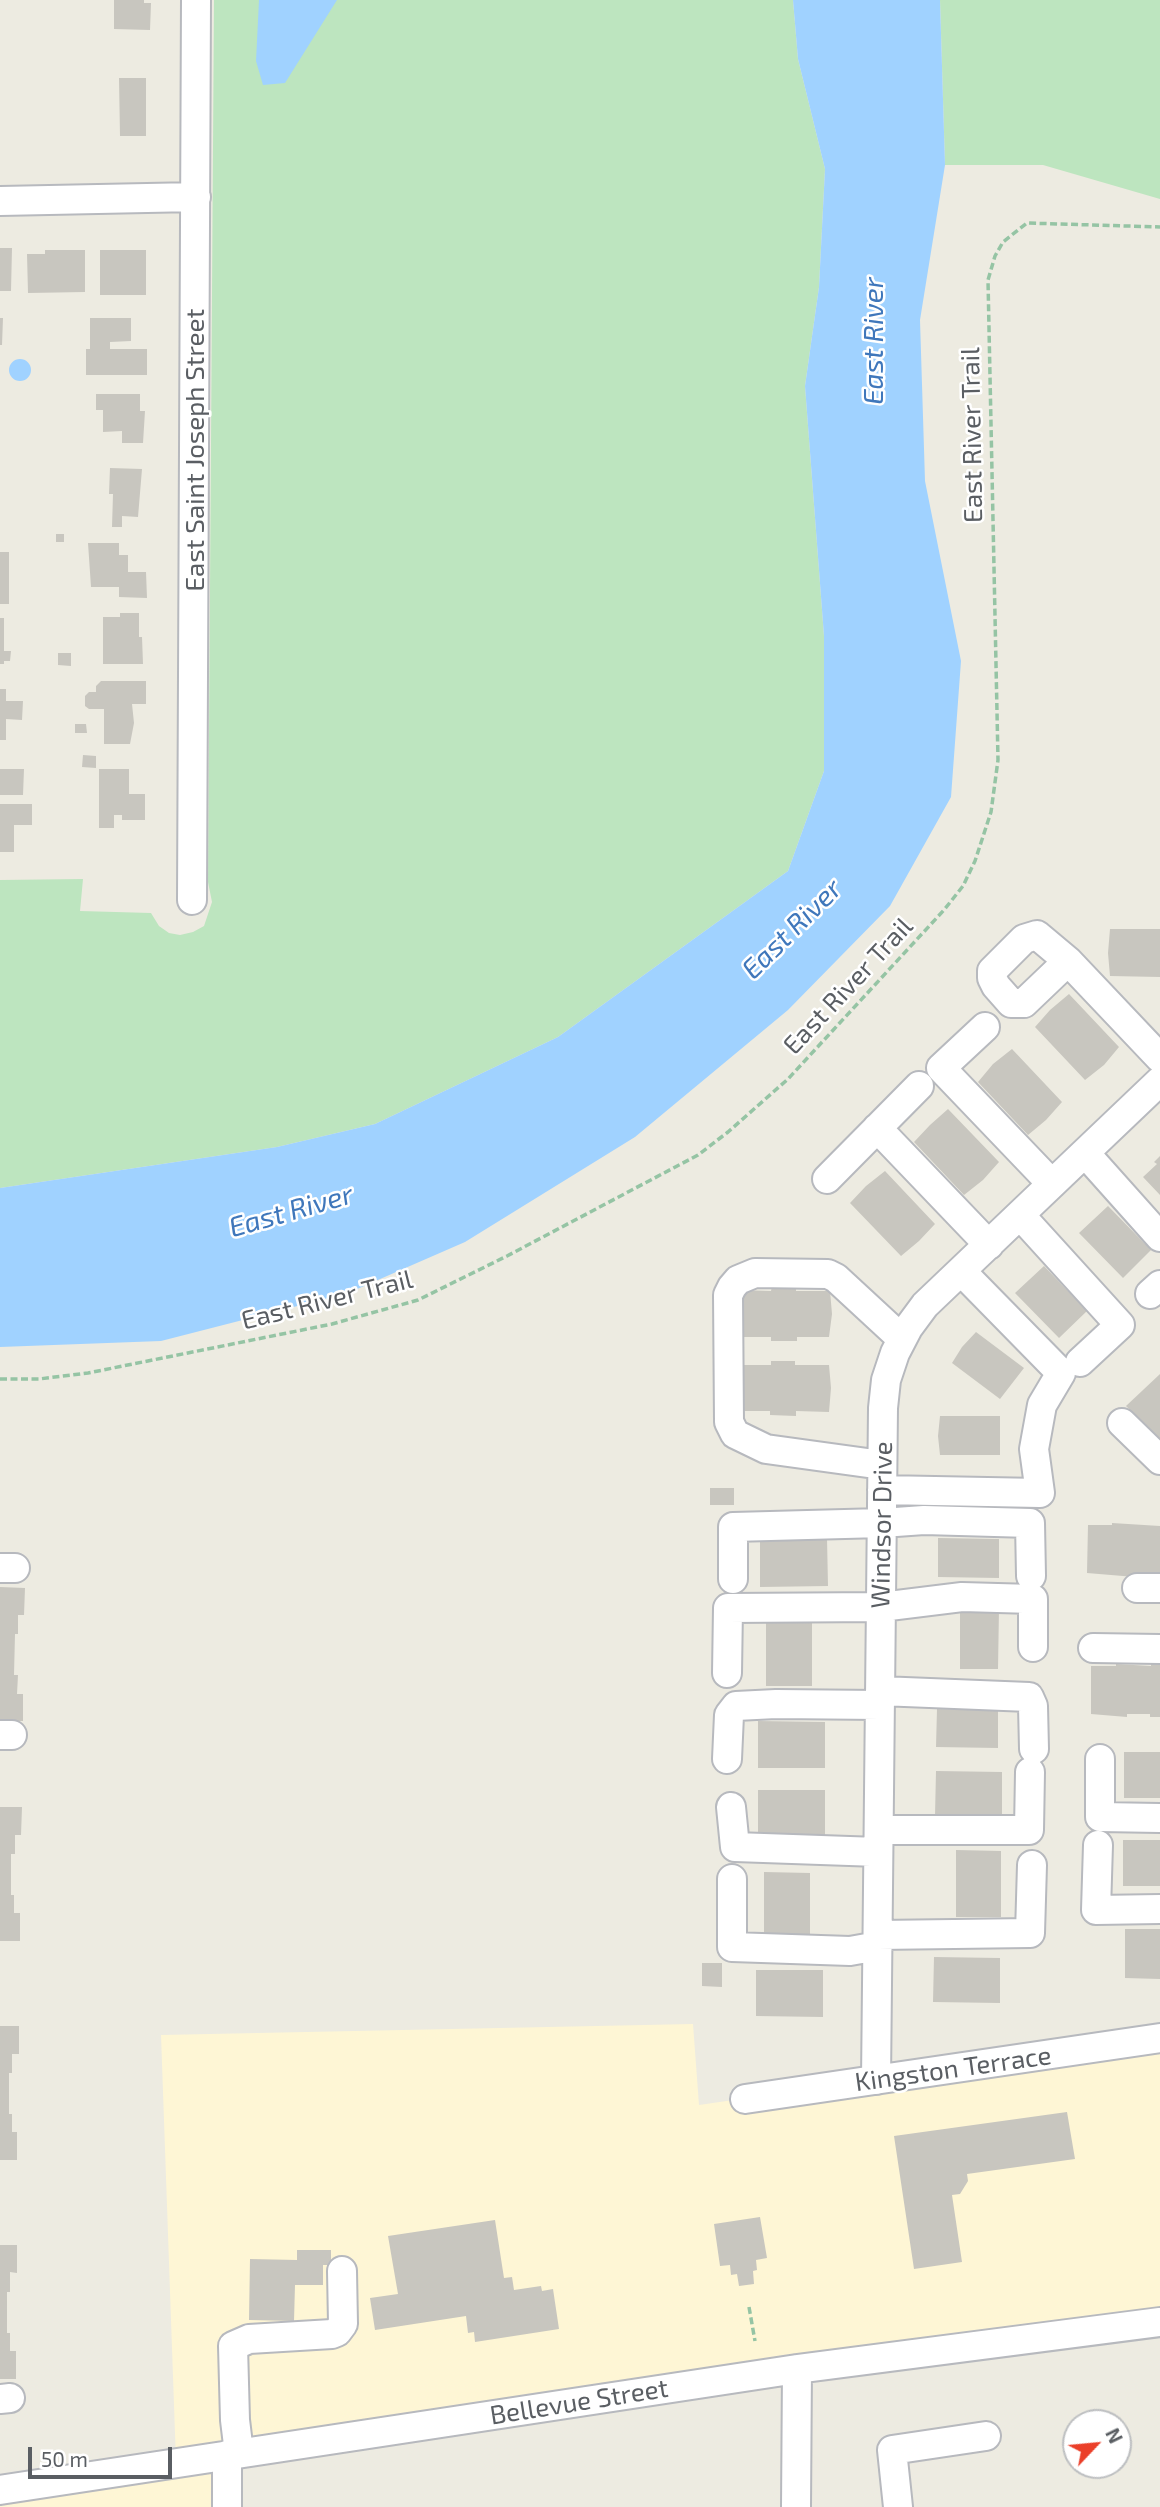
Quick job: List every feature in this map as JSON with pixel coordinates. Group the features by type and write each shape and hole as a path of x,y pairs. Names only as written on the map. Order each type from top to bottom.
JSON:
{"street":[{"name":"East Saint Joseph Street","path":"192,900 196,0"},
{"path":"0,201 196,197"},
{"path":"1068,961 1160,1058"},
{"path":"985,1027 941,1068 1052,1184"},
{"name":"Windsor Drive","path":"876,2080 883,1408 886,1380 902,1339 925,1305 1160,1082"},
{"path":"827,1179 919,1086"},
{"path":"877,1128 989,1245"},
{"path":"1085,1153 1160,1237"},
{"path":"1020,1215 1120,1325 1080,1362"},
{"path":"902,1339 836,1278 828,1274 755,1273 738,1280 728,1296 729,1422 735,1434 766,1449 882,1478 1040,1493 1034,1449 1042,1405 1061,1373 961,1271"},
{"path":"1122,1423 1160,1460"},
{"path":"733,1579 733,1527 924,1520 1030,1523 1031,1576"},
{"path":"727,1673 728,1608 881,1607 962,1597 1033,1599 1033,1647"},
{"path":"1093,1648 1160,1649"},
{"path":"727,1759 729,1715 736,1706 880,1698 1029,1697 1033,1706 1029,1830 879,1841 735,1847 731,1807"},
{"path":"1100,1759 1100,1817 1160,1818"},
{"path":"1098,1845 1096,1910 1160,1909"},
{"path":"732,1879 732,1947 850,1951 878,1940 1030,1933 1032,1865"},
{"name":"Kingston Terrace","path":"746,2099 1160,2038"},
{"path":"227,2507 235,2420 233,2346 249,2339 337,2332 343,2324 342,2271"},
{"name":"Bellevue Street","path":"0,2490 797,2369 1160,2322"},
{"path":"796,2507 797,2369"},
{"path":"898,2507 892,2450 986,2436"}],"path":[{"name":"East River Trail","path":"0,1379 39,1379 88,1373 332,1324 418,1300 507,1256 698,1154 728,1132 788,1079 944,910 962,886 975,861 992,812 998,760 988,280 995,256 1003,242 1027,223 1160,227"},
{"path":"750,2307 755,2341"}],"shaded area":[{"path":"693,2024 699,2105 1160,2038 1160,2322 228,2455 227,2507 0,2507 0,2490 176,2462 161,2035"}],"green space":[{"path":"214,0 793,0 798,59 825,169 819,287 805,386 824,636 824,771 788,871 558,1037 375,1124 277,1147 0,1188 0,880 83,879 80,911 151,913 159,926 169,933 180,935 204,926 212,902 208,882"},
{"path":"940,0 1160,0 1160,199 1043,165 945,165"}],"water":[{"path":"259,0 337,0 285,83 263,85 256,61"},
{"name":"East River","path":"793,0 940,0 945,165 920,320 925,481 961,661 951,797 890,906 788,1010 635,1137 465,1242 348,1293 161,1341 0,1347 0,1188 277,1147 375,1124 558,1037 788,871 824,771 824,636 805,386 819,287 825,169 798,59"},
{"path":"20,359 28,362 31,370 28,378 20,381 12,378 9,370 12,362"}],"building":[{"path":"114,0 144,0 144,3 151,3 150,30 114,29"},
{"path":"119,78 146,78 146,136 120,136"},
{"path":"0,248 12,248 11,291 0,291"},
{"path":"45,250 85,250 85,292 28,293 27,254 45,254"},
{"path":"100,250 146,250 146,295 100,295"},
{"path":"0,318 3,318 2,345 0,345"},
{"path":"90,318 131,318 131,341 110,342 110,349 147,349 147,375 86,375 86,349 90,349"},
{"path":"96,394 140,394 140,411 145,411 143,443 122,443 122,431 103,432 103,410 96,410"},
{"path":"110,468 142,469 138,517 122,516 122,527 112,527 113,494 109,494"},
{"path":"56,534 64,534 64,542 56,542"},
{"path":"88,543 119,543 119,555 128,555 128,572 146,572 147,598 119,597 119,587 91,587"},
{"path":"0,552 9,552 9,604 0,604"},
{"path":"120,613 139,613 143,664 103,664 103,617 120,617"},
{"path":"0,618 4,618 4,651 11,651 10,661 4,661 4,664 0,664"},
{"path":"58,653 71,653 71,666 58,665"},
{"path":"101,681 146,681 146,704 132,704 134,723 130,744 104,744 104,709 89,709 85,706 85,696 89,692 96,692 96,686"},
{"path":"0,689 6,689 6,701 23,701 22,720 6,719 6,740 0,740"},
{"path":"75,724 86,724 87,733 75,733"},
{"path":"83,755 96,756 96,768 82,767"},
{"path":"0,769 24,769 23,795 0,795"},
{"path":"99,769 129,769 129,794 145,794 145,820 122,820 122,815 114,815 114,828 99,828"},
{"path":"0,804 32,804 32,825 14,825 14,852 0,852"},
{"path":"1110,929 1160,929 1160,977 1110,976"},
{"path":"1069,994 1119,1047 1104,1065 1085,1080 1035,1027"},
{"path":"1012,1049 1062,1102 1028,1135 978,1082 993,1064"},
{"path":"948,1109 999,1162 983,1180 964,1195 914,1142"},
{"path":"1160,1156 1160,1195 1143,1177 1157,1164 1154,1162"},
{"path":"885,1171 935,1224 901,1256 850,1203"},
{"path":"1108,1206 1151,1250 1123,1278 1079,1233"},
{"path":"1044,1266 1087,1311 1059,1338 1015,1293"},
{"path":"772,1286 796,1287 796,1291 830,1291 832,1314 829,1337 797,1337 797,1341 771,1341 771,1337 738,1337 739,1290 771,1291"},
{"path":"976,1332 1024,1368 1000,1399 952,1363"},
{"path":"771,1361 795,1361 795,1365 829,1365 829,1412 796,1411 796,1416 770,1415 770,1411 738,1411 738,1365 771,1365"},
{"path":"1160,1374 1160,1441 1141,1425 1143,1423 1126,1406"},
{"path":"940,1416 1000,1416 1000,1455 940,1455"},
{"path":"710,1488 734,1488 734,1505 710,1505"},
{"path":"1112,1523 1160,1526 1160,1576 1087,1573 1088,1525"},
{"path":"760,1538 827,1538 828,1586 760,1587"},
{"path":"938,1538 999,1539 999,1578 938,1577"},
{"path":"0,1587 25,1588 24,1615 18,1615 18,1634 15,1634 14,1675 18,1675 17,1694 23,1694 23,1721 0,1721"},
{"path":"960,1607 999,1608 998,1669 960,1669"},
{"path":"766,1619 812,1619 812,1686 766,1686"},
{"path":"1151,1663 1160,1664 1160,1717 1150,1717 1150,1714 1127,1714 1127,1717 1091,1714 1091,1666 1151,1666"},
{"path":"937,1709 998,1710 998,1748 936,1747"},
{"path":"758,1721 825,1722 825,1768 758,1768"},
{"path":"1124,1752 1160,1752 1160,1798 1124,1798"},
{"path":"936,1771 1002,1772 1002,1817 935,1816"},
{"path":"758,1790 825,1790 825,1836 758,1836"},
{"path":"0,1807 22,1807 21,1835 15,1835 15,1854 11,1854 11,1895 14,1895 14,1913 20,1913 20,1941 0,1941"},
{"path":"1123,1840 1160,1840 1160,1886 1123,1886"},
{"path":"956,1850 1001,1851 1001,1917 956,1917"},
{"path":"764,1872 810,1873 810,1939 764,1939"},
{"path":"1125,1929 1160,1929 1160,1979 1125,1978"},
{"path":"934,1957 1000,1958 1000,2003 933,2002"},
{"path":"702,1963 722,1963 722,1987 702,1986"},
{"path":"756,1970 823,1970 823,2017 756,2016"},
{"path":"0,2026 19,2026 19,2054 12,2054 12,2073 9,2073 9,2114 12,2114 12,2132 17,2132 17,2160 0,2160"},
{"path":"1067,2112 1075,2159 967,2174 968,2181 960,2194 952,2195 962,2262 914,2269 894,2136"},
{"path":"760,2217 767,2258 756,2260 754,2284 739,2286 737,2274 731,2275 730,2265 720,2266 714,2224"},
{"path":"495,2220 504,2278 512,2277 514,2290 541,2286 542,2291 553,2289 559,2329 475,2342 474,2332 468,2333 466,2316 375,2330 370,2298 398,2294 388,2236"},
{"path":"0,2245 17,2245 17,2273 10,2272 10,2292 7,2292 7,2333 10,2333 10,2351 16,2351 16,2379 0,2379"},
{"path":"297,2250 331,2250 331,2265 323,2265 323,2285 295,2285 294,2321 249,2320 250,2259 297,2260"}]}
